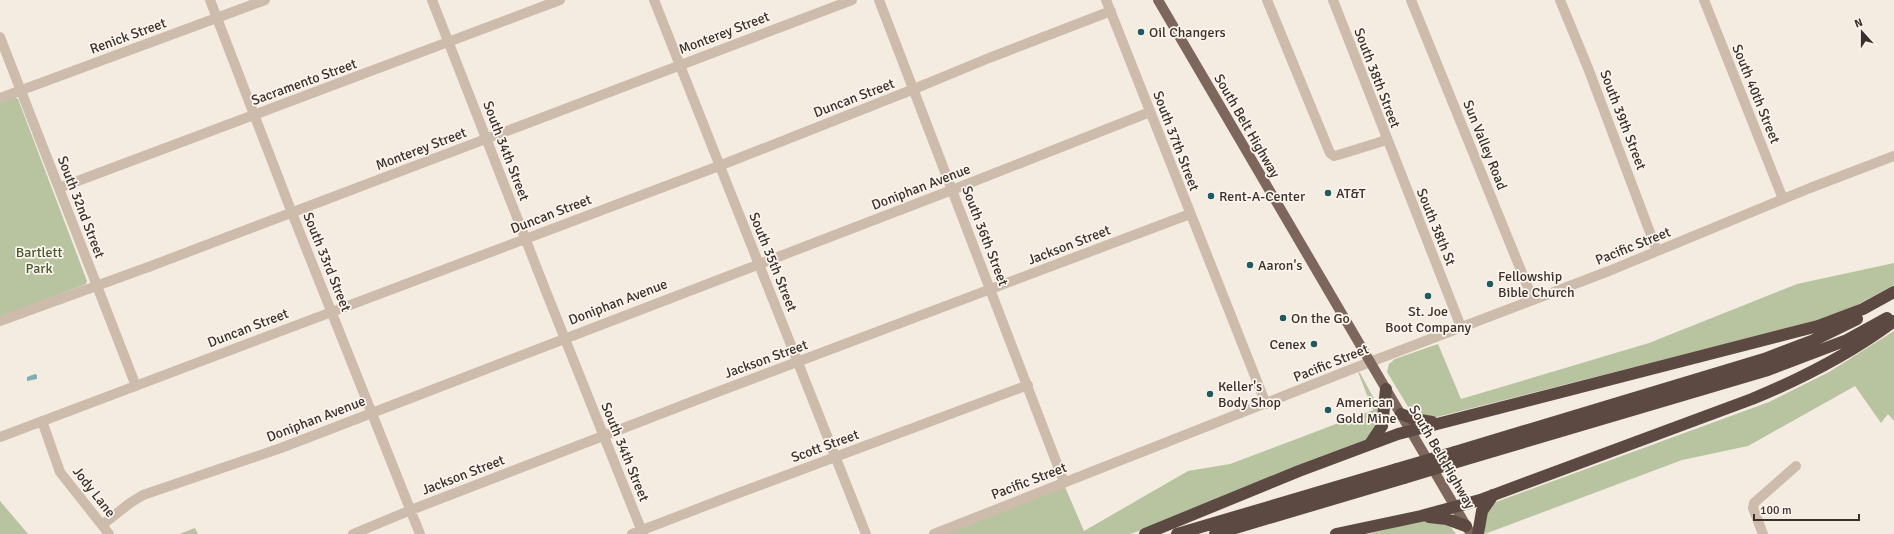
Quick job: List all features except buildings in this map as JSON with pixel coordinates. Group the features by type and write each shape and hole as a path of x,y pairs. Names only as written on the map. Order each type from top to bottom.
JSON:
{"highway":[{"path":"1146,534 1299,471 1410,430 1818,326 1863,308 1894,292"},
{"path":"1177,534 1458,456 1789,351 1842,327 1894,297"},
{"path":"1458,456 1768,370 1847,340 1894,314"},
{"path":"1336,534 1422,516 1494,495 1789,384 1865,342 1894,321"},
{"path":"1370,444 1382,426 1386,389"},
{"path":"1401,414 1414,419 1437,423"},
{"path":"1214,534 1401,473"},
{"path":"1478,534 1482,510 1494,495"},
{"path":"1422,516 1440,517 1469,530"}],"main road":[{"name":"South Belt Highway","path":"1158,0 1469,530"}],"street":[{"name":"South 33rd Street","path":"210,0 292,213 420,534"},
{"name":"Renick Street","path":"0,98 265,0"},
{"name":"South 34th Street","path":"432,0 603,436 639,533"},
{"name":"Sacramento Street","path":"59,188 449,43 560,0"},
{"name":"South 35th Street","path":"654,0 866,534"},
{"name":"Monterey Street","path":"0,321 486,140 852,0"},
{"name":"South 36th Street","path":"879,0 1064,482"},
{"name":"South 37th Street","path":"1106,0 1266,404"},
{"name":"South 38th Street","path":"1267,0 1306,98 1330,153 1334,156 1383,141 1386,138 1333,0"},
{"name":"Sun Valley Road","path":"1411,0 1533,300"},
{"name":"South 39th Street","path":"1560,0 1588,68 1658,251"},
{"name":"South 40th Street","path":"1704,0 1783,199"},
{"name":"Duncan Street","path":"0,437 719,166 1111,11"},
{"name":"South 32nd Street","path":"0,37 136,386"},
{"name":"Doniphan Avenue","path":"102,525 130,502 143,495 212,473 372,413 952,190 1150,112"},
{"name":"South 38th St","path":"1386,138 1461,327"},
{"name":"Pacific Street","path":"934,534 1370,362 1658,251 1783,199 1894,156"},
{"name":"Jackson Street","path":"353,534 410,510 603,436 1190,214"},
{"name":"Scott Street","path":"639,533 736,494 1028,385"},
{"name":"Jody Lane","path":"42,421 60,472 109,534"},
{"path":"1763,534 1753,508 1754,503 1796,466"}],"green space":[{"name":"Bartlett Park","path":"15,97 18,99 87,281 86,284 0,317 0,103"},
{"path":"1894,263 1894,285 1857,305 1823,319 1433,418 1413,415 1387,372 1389,364 1395,359 1438,344 1461,399 1649,343 1797,284"},
{"path":"1894,331 1894,421 1888,414 1881,423 1855,386 1748,446 1682,460 1485,534 1484,524 1487,512 1496,502 1769,402 1829,372"},
{"path":"1358,372 1360,373 1378,406 1380,421 1367,440 1145,529 1130,534 943,534 1065,487 1084,531 1188,471 1230,464 1373,410"},
{"path":"0,501 28,534 0,534"},
{"path":"1424,520 1447,522 1456,534 1368,534"},
{"path":"195,528 198,534 179,534"}],"water":[{"path":"35,374 37,375 37,379 27,381 27,377"}],"place":[{"name":"Oil Changers","path":"1141,32"},
{"name":"AT&T","path":"1328,193"},
{"name":"Rent-A-Center","path":"1211,196"},
{"name":"Aaron's","path":"1250,265"},
{"name":"Fellowship Bible Church","path":"1490,284"},
{"name":"St. Joe Boot Company","path":"1428,296"},
{"name":"On the Go","path":"1283,318"},
{"name":"Cenex","path":"1314,344"},
{"name":"Keller's Body Shop","path":"1210,394"},
{"name":"American Gold Mine","path":"1328,410"}]}
